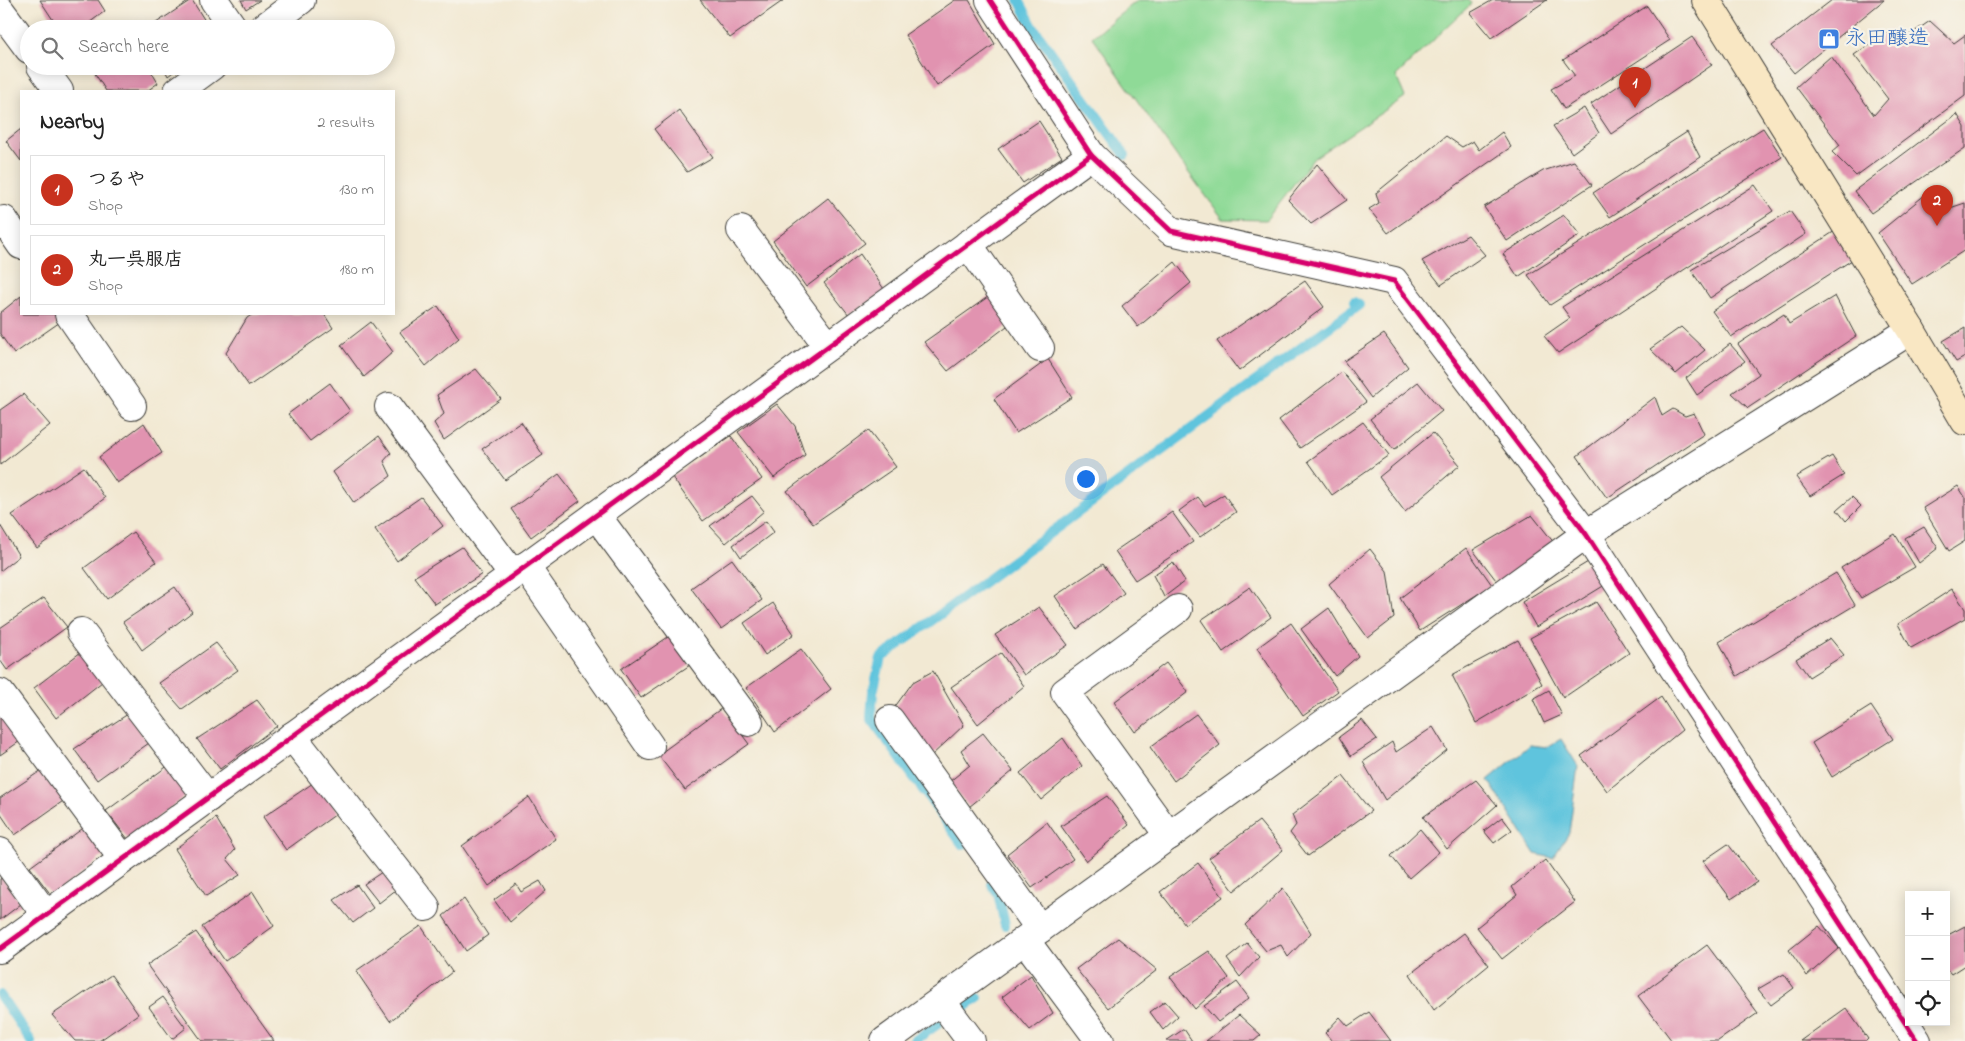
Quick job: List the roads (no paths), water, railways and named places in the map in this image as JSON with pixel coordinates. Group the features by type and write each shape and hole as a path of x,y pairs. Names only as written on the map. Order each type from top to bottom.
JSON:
{"street":[{"path":"214,0 228,20"},
{"path":"274,20 301,0"},
{"path":"990,0 1091,155 1171,231 1394,281 1586,534 1917,1041"},
{"path":"1706,0 1911,330 1965,421"},
{"path":"0,10 20,37"},
{"path":"47,75 58,90"},
{"path":"179,90 200,75"},
{"path":"0,949 1091,155"},
{"path":"8,216 20,243"},
{"path":"741,230 828,346"},
{"path":"968,244 1040,348"},
{"path":"69,315 132,406"},
{"path":"885,1041 1586,534 1911,330"},
{"path":"389,407 519,570 650,746"},
{"path":"596,515 749,722"},
{"path":"1169,836 1065,692 1178,609"},
{"path":"81,632 208,798"},
{"path":"0,692 123,859"},
{"path":"890,720 1100,1041"},
{"path":"292,736 426,907"},
{"path":"0,852 46,915"},
{"path":"941,1001 971,1041"}],"water":[{"path":"1561,739 1578,766 1569,833 1553,858 1535,854 1488,780 1530,745 1547,747"}],"waterway":[{"path":"1019,0 1033,27 1125,155"},
{"path":"963,845 871,718 873,692 881,658 1359,305 1354,302"},
{"path":"992,884 998,893 1005,925"},
{"path":"0,995 31,1041"},
{"path":"964,1008 978,998"},
{"path":"914,1041 938,1024"}],"place":[{"name":"永田醸造","path":"1829,39"},
{"name":"つるや","path":"1635,108"},
{"name":"丸一呉服店","path":"1937,226"}]}
